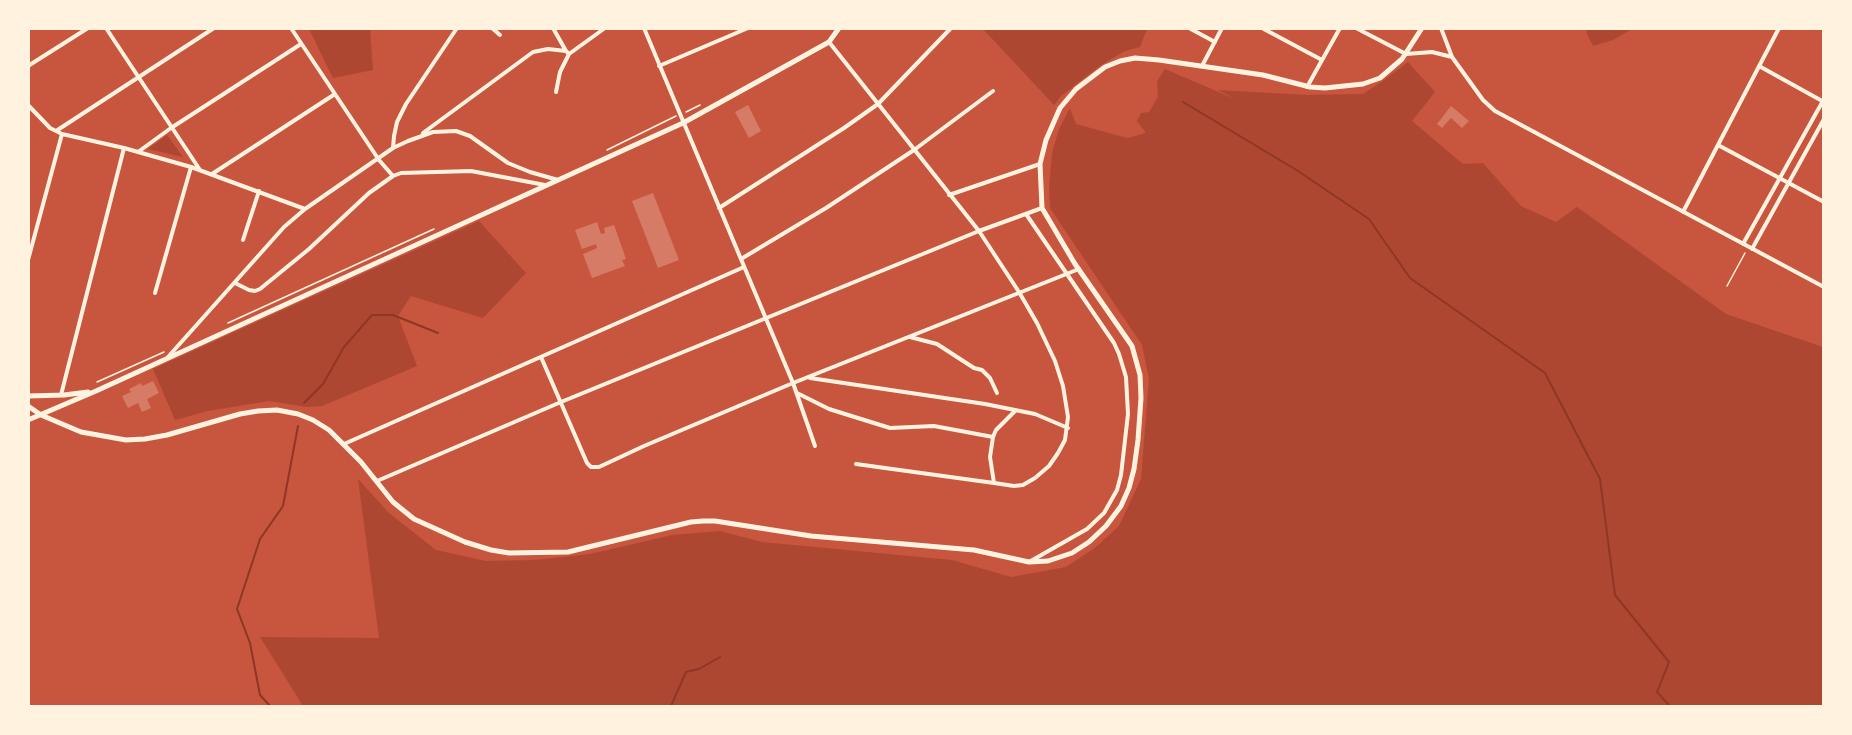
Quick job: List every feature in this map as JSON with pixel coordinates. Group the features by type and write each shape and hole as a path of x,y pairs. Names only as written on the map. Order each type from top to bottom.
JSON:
{"main road":[{"path":"28,420 683,123 829,42 839,28"},
{"path":"28,406 41,415 81,432 126,440 167,435 258,411 277,410 298,414 329,430 404,512 428,527 465,542 509,553 568,552 691,522 715,521 811,536 974,550 1029,562 1048,561 1072,553 1089,542 1106,526 1121,506 1130,488 1134,469 1141,398 1140,375 1132,346 1079,269 1042,208 1040,164 1046,140 1060,108 1076,88 1105,67 1135,58 1263,75 1307,87 1325,88 1363,84 1380,78 1402,59 1422,28"},
{"path":"28,396 96,391"}],"street":[{"path":"28,66 88,28"},
{"path":"106,28 200,170"},
{"path":"56,132 214,28"},
{"path":"291,28 379,160 393,176"},
{"path":"393,148 397,122 406,104 457,28"},
{"path":"492,28 500,34"},
{"path":"553,28 567,53"},
{"path":"556,92 567,53 605,28"},
{"path":"644,28 793,383 815,446"},
{"path":"659,66 748,28"},
{"path":"719,208 878,104 951,28"},
{"path":"1189,28 1215,42"},
{"path":"1202,66 1222,28"},
{"path":"1262,28 1322,60"},
{"path":"1307,87 1340,28"},
{"path":"1356,28 1406,54 1432,52 1452,57"},
{"path":"1441,28 1452,57 1483,100 1495,111 1824,287"},
{"path":"1683,212 1779,28"},
{"path":"829,42 979,231 1037,323 1055,361 1067,404 1068,428 1058,453 1049,466 1023,485 1014,486 856,464"},
{"path":"138,152 171,128 302,45"},
{"path":"167,358 275,236 304,209 379,160 393,148 421,135 527,55 549,49 567,53"},
{"path":"1743,244 1823,101 1759,66"},
{"path":"741,259 826,208 914,150 993,91"},
{"path":"212,174 335,94"},
{"path":"28,105 56,132 191,167 304,209"},
{"path":"1750,248 1824,119"},
{"path":"421,135 446,130 463,133 508,163 559,180"},
{"path":"28,260 62,134"},
{"path":"1718,145 1824,202"},
{"path":"60,395 124,148"},
{"path":"949,195 1040,164"},
{"path":"155,293 191,167"},
{"path":"235,283 249,290 260,289 309,249 369,193 393,176 411,173 471,171 547,185"},
{"path":"243,240 259,191"},
{"path":"376,481 561,402 979,231 1042,208"},
{"path":"1026,214 1114,343 1126,377 1128,392 1125,455 1117,490 1104,513 1087,529 1029,562"},
{"path":"344,444 744,267"},
{"path":"541,357 587,463 594,468 604,466 644,446 793,383 1079,269"},
{"path":"909,336 937,344 974,368 982,370 990,378 997,393"},
{"path":"808,377 1016,410 1043,417 1068,428"},
{"path":"796,393 830,409 890,428 934,426 993,437"},
{"path":"994,483 990,457 993,437 996,430 1016,410"}],"path":[{"path":"600,153 700,105"},
{"path":"225,324 435,228"},
{"path":"1728,286 1750,248"},
{"path":"91,385 180,345"}],"shaded area":[{"path":"1588,28 1632,29 1613,40 1593,46 1586,32"},
{"path":"309,29 370,29 373,70 333,78"},
{"path":"983,29 1147,29 1140,47 1125,51 1101,65 1061,96 1054,105"},
{"path":"1408,62 1435,92 1412,121 1463,164 1483,163 1521,206 1556,222 1577,207 1726,314 1823,347 1823,706 303,706 260,637 379,638 358,479 389,513 436,550 486,561 534,560 590,554 672,535 720,531 762,542 952,560 1011,577 1066,567 1096,547 1119,526 1141,479 1149,379 1142,345 1050,208 1052,153 1059,129 1070,108 1076,124 1127,138 1146,133 1137,121 1141,113 1149,112 1158,97 1157,81 1165,69 1235,99 1218,90 1307,95 1363,94"},
{"path":"167,135 183,157 148,149"},
{"path":"479,221 526,273 483,318 411,296 398,316 417,366 322,406 306,407 269,401 208,411 175,420 153,369"}],"building":[{"path":"748,105 761,131 749,138 735,112"},
{"path":"1451,106 1469,121 1462,128 1451,118 1442,128 1437,124"},
{"path":"653,193 679,260 658,268 632,201"},
{"path":"597,222 601,234 605,233 604,228 614,225 626,259 622,260 625,266 592,278 583,254 597,248 596,244 582,249 575,230"},
{"path":"153,381 159,393 147,399 151,408 142,412 138,403 128,408 122,396 131,392 129,389 141,383 142,386"}],"waterway":[{"path":"1183,102 1298,171 1369,219 1410,278 1545,373 1600,479 1615,595 1669,662 1657,692 1670,706"},
{"path":"304,403 323,384 344,347 372,315 393,315 438,333"},
{"path":"270,706 260,695 250,643 237,609 260,539 283,506 298,426"},
{"path":"671,706 686,672 699,669 720,657"}]}
